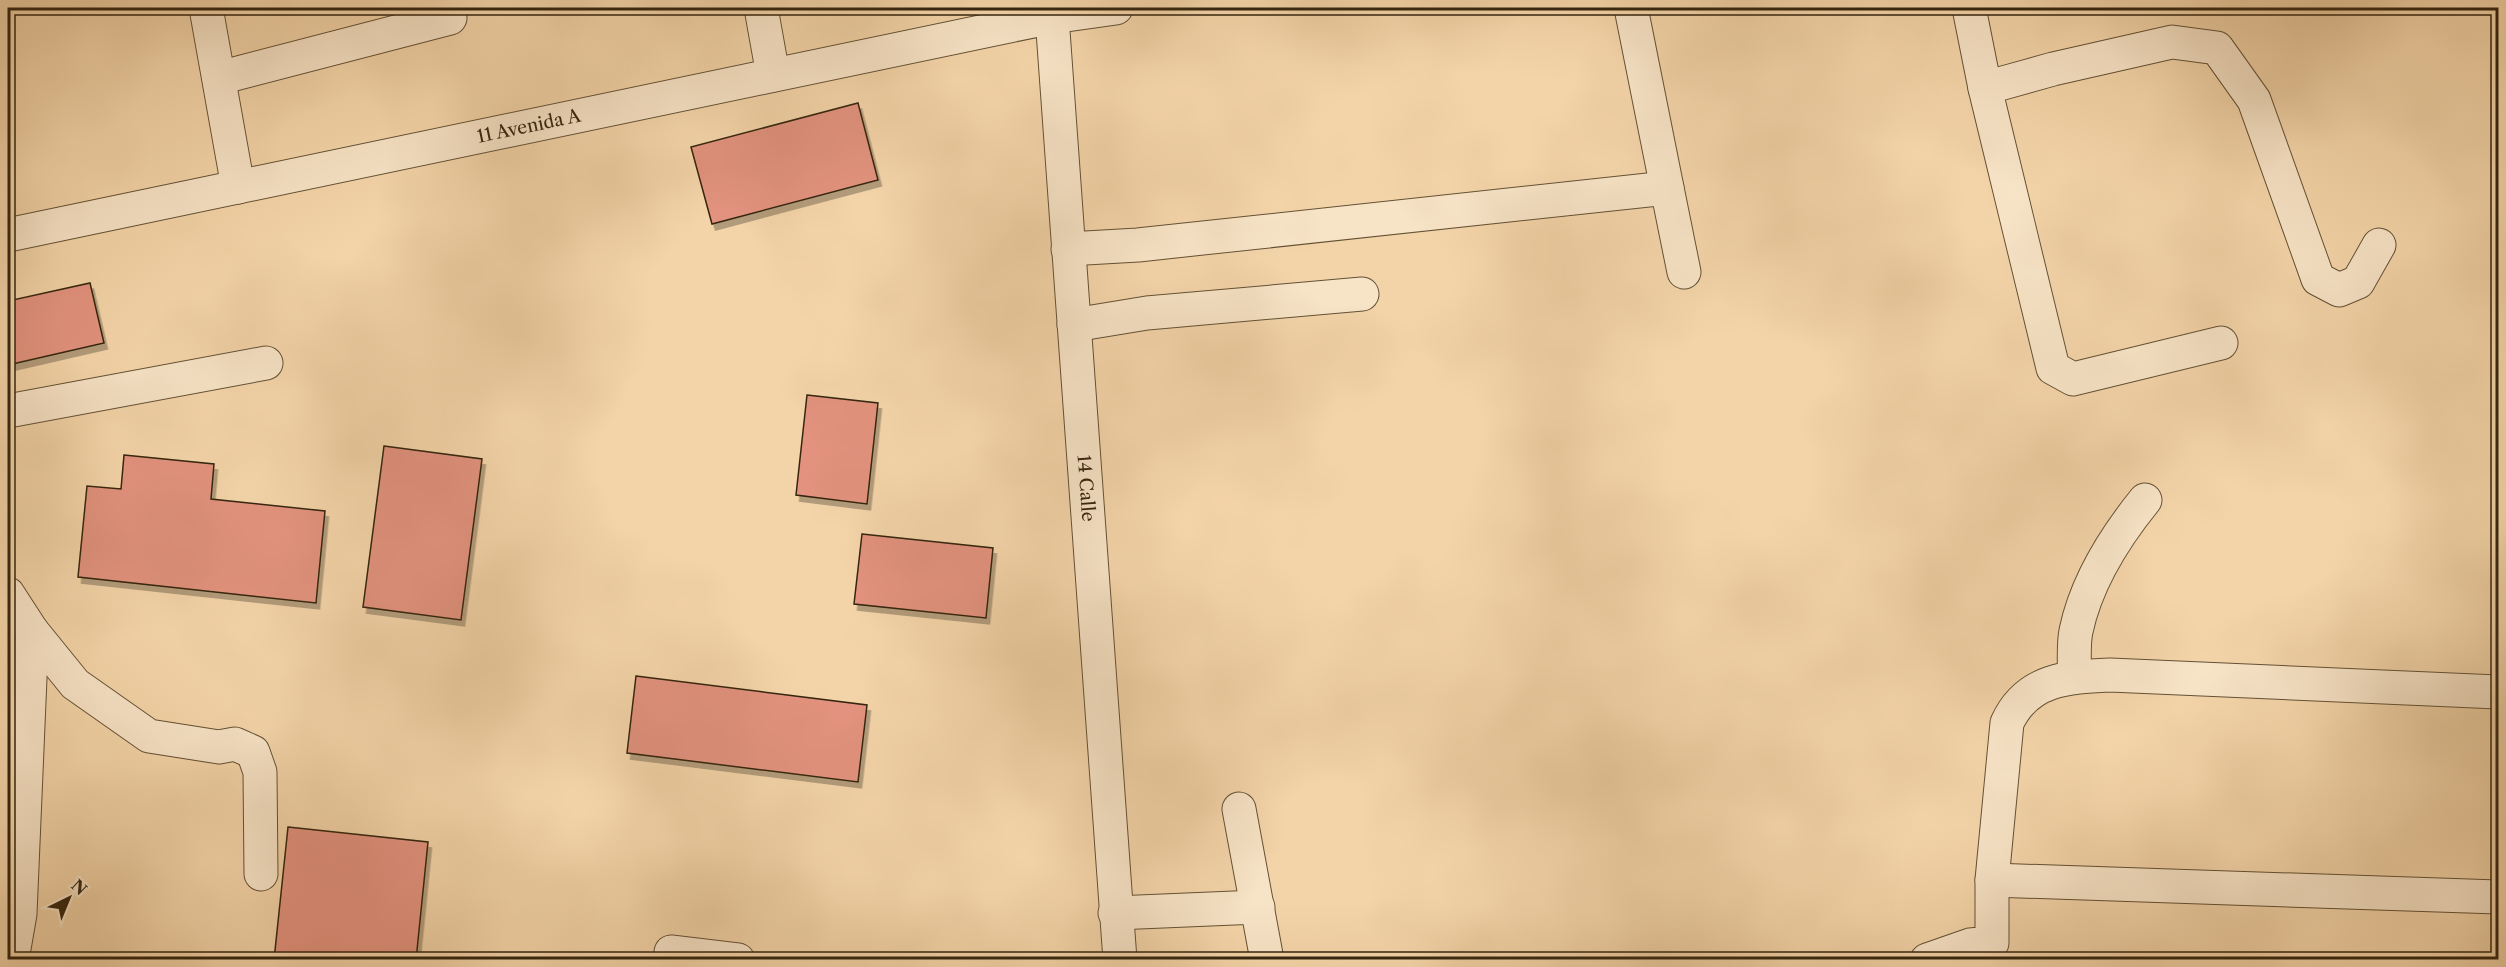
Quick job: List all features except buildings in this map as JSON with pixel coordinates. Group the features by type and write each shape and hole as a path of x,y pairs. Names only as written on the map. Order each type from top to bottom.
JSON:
{"street":[{"path":"206,8 238,187"},
{"path":"761,8 773,75"},
{"name":"11 Avenida A","path":"8,235 773,75 1050,12 1116,8"},
{"path":"1631,8 1684,272"},
{"path":"1969,8 1985,88 2053,368 2073,379 2221,344"},
{"name":"14 Calle","path":"1050,12 1120,960"},
{"path":"219,78 450,18"},
{"path":"1985,88 2053,69 2172,42 2217,48 2254,100 2318,279 2339,290 2358,282 2379,245"},
{"path":"1068,249 1150,244 1667,188"},
{"path":"1074,325 1147,313 1362,294"},
{"path":"8,411 266,363"},
{"path":"2074,677 2076,630 2091,589 2109,548 2145,500"},
{"path":"8,594 32,631 75,684 149,736 219,747 235,744 253,752 260,772 261,874"},
{"path":"12,960 20,914 32,631"},
{"path":"1928,960 1970,945 1992,943 1992,880 2007,723 2014,709 2027,694 2055,681 2074,677 2110,675 2499,692"},
{"path":"1239,809 1267,960"},
{"path":"1992,880 2499,897"},
{"path":"1115,913 1258,907"},
{"path":"671,952 738,960"}]}
